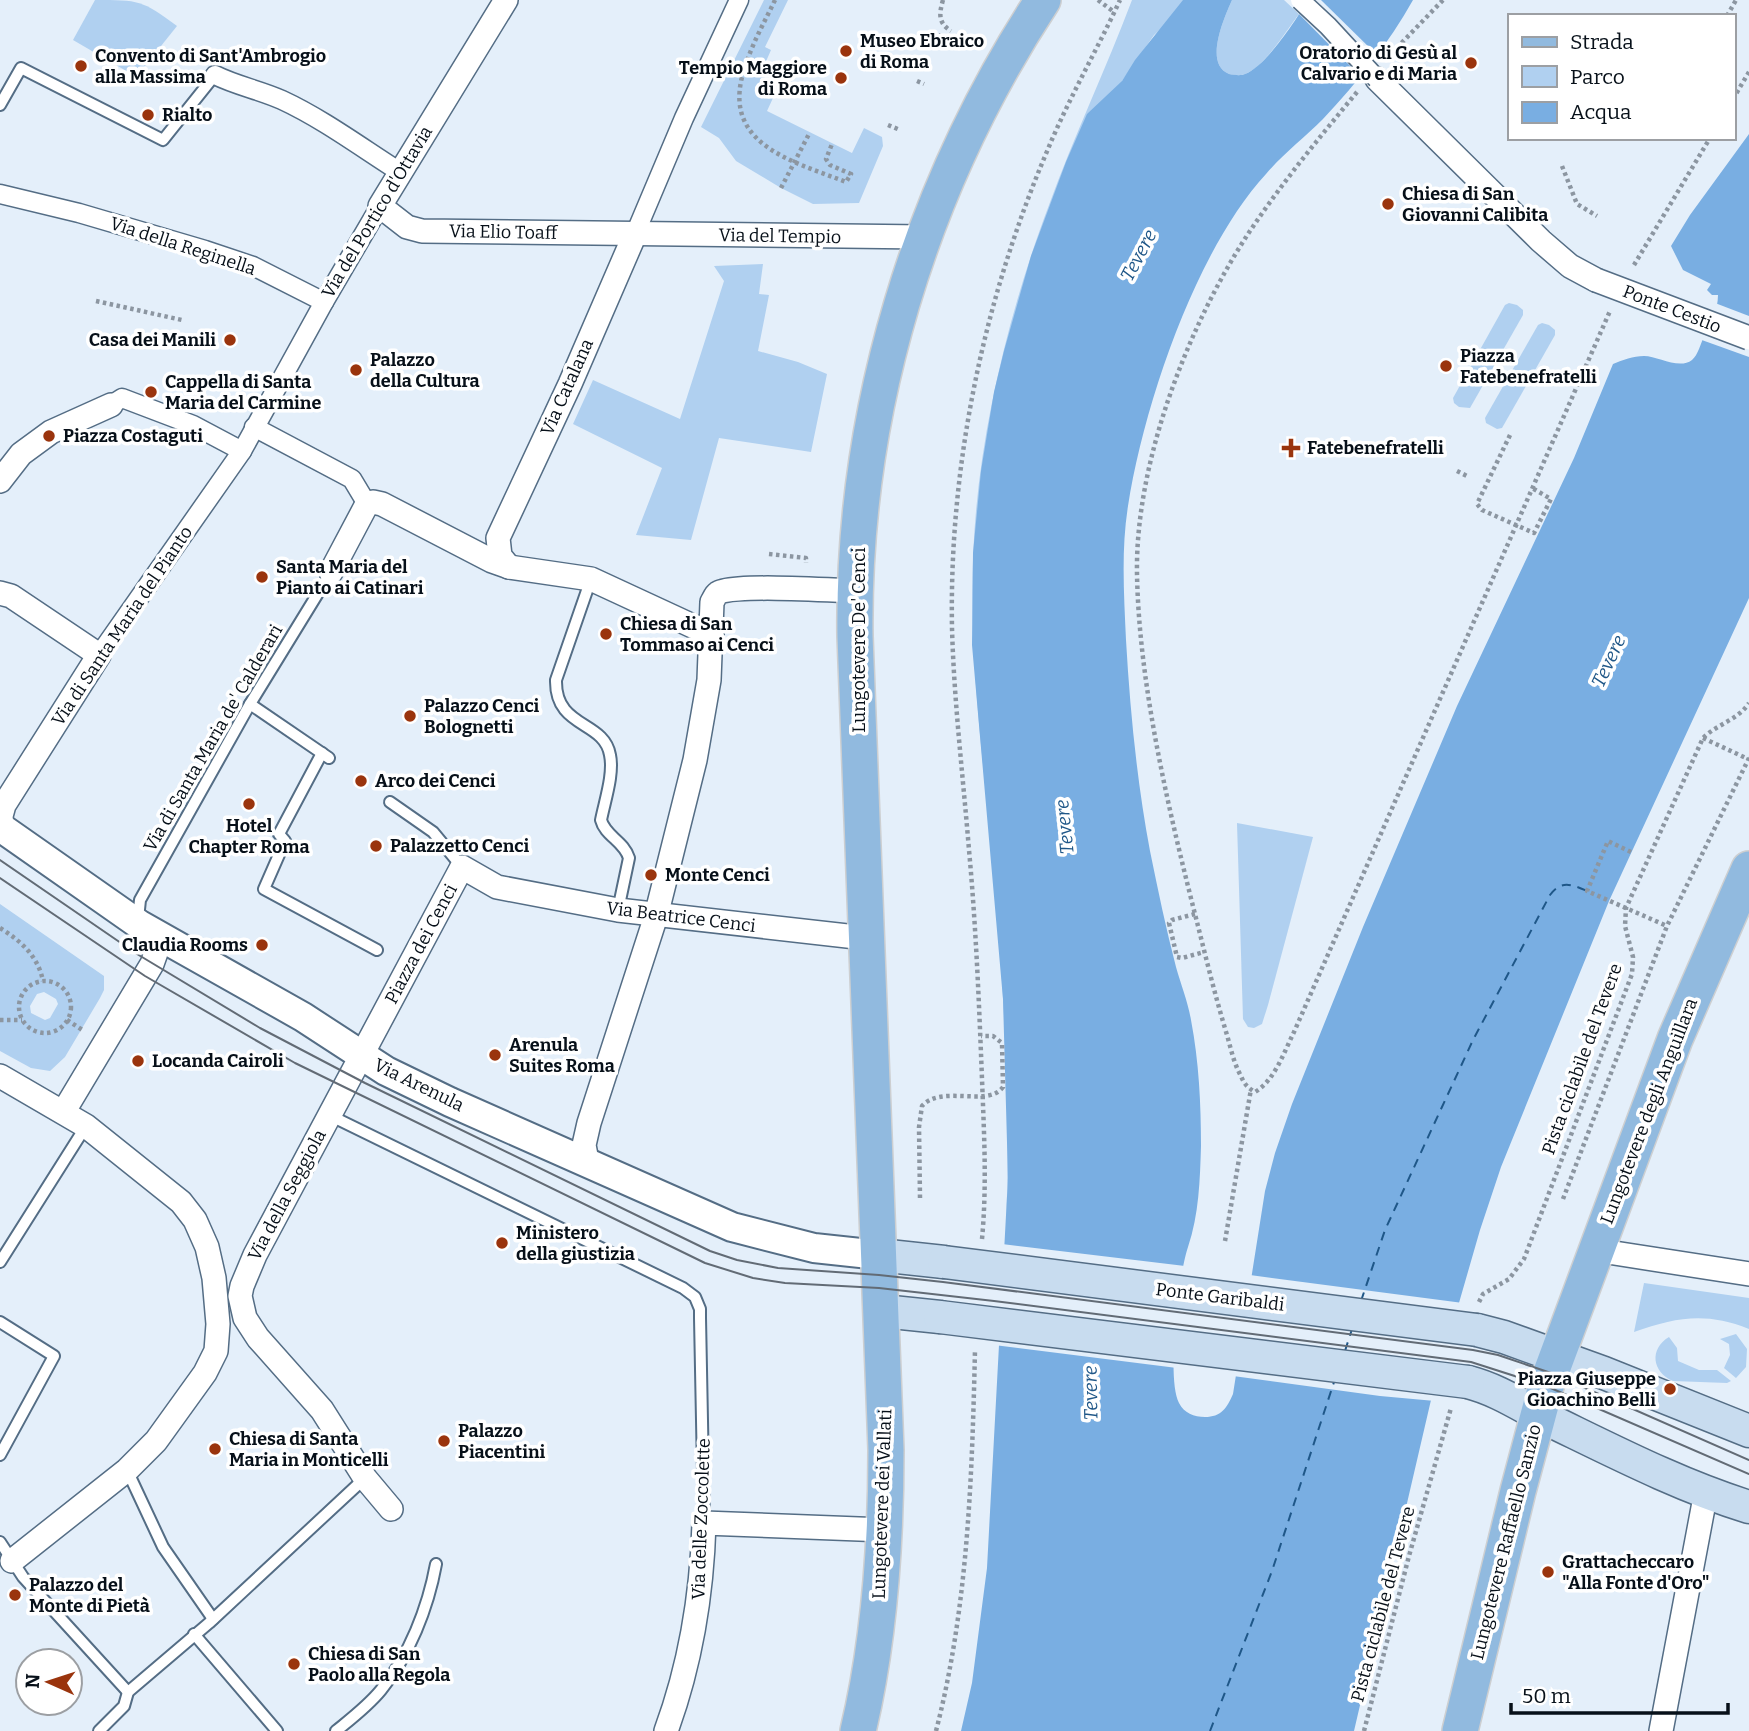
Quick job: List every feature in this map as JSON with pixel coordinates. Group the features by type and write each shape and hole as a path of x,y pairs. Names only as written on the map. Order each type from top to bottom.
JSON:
{"main road":[{"name":"Lungotevere De' Cenci","path":"879,1278 865,939 855,591 860,514 883,378 924,237 941,190 978,110 996,75 1043,0"},
{"name":"Lungotevere degli Anguillara","path":"1558,1355 1675,1039 1749,869"},
{"name":"Ponte Garibaldi","path":"879,1278 944,1262 1473,1317 1558,1355"},
{"path":"879,1278 892,1312 1460,1393 1489,1388 1537,1415 1706,1492 1749,1507"},
{"name":"Lungotevere dei Vallati","path":"858,1731 874,1645 885,1530 886,1450 879,1278"},
{"path":"1558,1355 1749,1431"},
{"name":"Lungotevere Raffaello Sanzio","path":"1460,1731 1537,1415 1558,1355"}],"street":[{"name":"Via del Portico d'Ottavia","path":"254,427 400,172 506,0"},
{"path":"635,234 738,0"},
{"path":"1300,0 1328,26 1371,78"},
{"path":"215,75 280,99 400,172"},
{"name":"Ponte Cestio","path":"1371,78 1570,266 1596,280 1749,338"},
{"name":"Via della Reginella","path":"0,194 79,213 253,266 324,302"},
{"name":"Via Elio Toaff","path":"380,206 407,227 422,231 635,234"},
{"name":"Via del Tempio","path":"635,234 924,237"},
{"name":"Via Catalana","path":"498,538 570,384 635,234"},
{"path":"0,481 22,454 51,432 122,398 193,425 242,451"},
{"path":"254,427 352,479 367,504"},
{"name":"Via di Santa Maria del Pianto","path":"1,828 4,805 99,655 242,451 254,427"},
{"path":"331,572 367,504 373,502 382,504 466,549 509,567 591,579 712,635"},
{"path":"466,549 485,548 498,538"},
{"path":"498,538 500,556 509,567"},
{"path":"587,1161 584,1145 589,1123 656,916 695,760 707,695 712,602 719,592 730,590 855,591"},
{"path":"0,593 11,596 99,655"},
{"name":"Via Arenula","path":"1,828 147,930 303,1017 360,1056 450,1102 732,1227 814,1248 879,1278"},
{"name":"Piazza dei Cenci","path":"360,1056 462,867 498,887"},
{"name":"Via Beatrice Cenci","path":"498,887 656,916 865,939"},
{"path":"64,1111 152,964 158,947 147,930"},
{"name":"Via della Seggiola","path":"360,1056 245,1275 240,1296 245,1318 258,1338 322,1410 365,1478 391,1509"},
{"path":"0,1076 86,1126 181,1202 203,1237 215,1286 218,1339 211,1362 197,1386 164,1431 127,1469 6,1551"},
{"path":"1595,1250 1749,1273"},
{"path":"1661,1731 1706,1492"},
{"path":"704,1522 885,1530"},
{"name":"Via delle Zoccolette","path":"666,1731 682,1683 695,1626 703,1568 704,1522"}],"lane":[{"path":"0,105 21,68 163,140 215,75"},
{"name":"Via di Santa Maria de' Calderari","path":"147,930 137,915 140,900 250,704 331,572"},
{"path":"591,579 556,680 555,692 561,707 601,737 610,754 611,763 601,820 603,827 627,849 629,858 618,910"},
{"path":"250,704 326,756 279,834 285,841 264,889 377,950"},
{"path":"390,802 433,832 462,867"},
{"name":"Via delle Zoccolette","path":"329,1115 683,1288 695,1297 698,1302 704,1522"},
{"path":"0,1262 86,1126"},
{"path":"0,1322 54,1356 0,1455"},
{"path":"127,1469 163,1547 213,1619"},
{"path":"99,1731 124,1706 128,1692 213,1619 365,1478"},
{"path":"6,1551 23,1577 128,1692"},
{"path":"336,1731 365,1707 397,1669 426,1605 436,1564"},
{"path":"194,1634 277,1731"}],"path":[{"path":"775,0 745,66 740,108 744,125 761,144 794,163 846,183 851,174 830,165 826,159 832,144"},
{"path":"943,0 940,18 944,27 951,31"},
{"path":"1098,0 1114,12"},
{"path":"982,1241 986,1194 981,1036 969,849 958,752 952,625 953,559 963,444 985,339 1023,211 1074,90 1120,0"},
{"path":"1443,0 1371,78 1274,196 1223,276 1179,373 1151,453 1143,491 1137,574 1141,629 1157,741 1218,1007 1240,1075 1255,1092 1264,1087 1294,1032 1611,310"},
{"path":"932,32 946,39"},
{"path":"1735,96 1749,72"},
{"path":"917,81 924,84"},
{"path":"888,125 900,130"},
{"path":"780,188 810,132"},
{"path":"1634,265 1709,140"},
{"path":"1562,166 1577,204 1597,216"},
{"path":"96,301 154,318 182,320"},
{"path":"1510,435 1477,504 1482,510 1534,533 1551,503 1550,498 1532,488"},
{"path":"1457,471 1469,477"},
{"path":"769,554 806,558 806,563"},
{"path":"1563,1199 1667,926 1749,759 1703,738 1742,713 1749,703"},
{"name":"Pista ciclabile del Tevere","path":"1473,1317 1483,1294 1508,1279 1524,1259 1632,974 1633,957 1625,926 1626,908 1703,738"},
{"path":"1631,852 1608,841 1587,891 1667,926"},
{"path":"1195,914 1172,919 1169,923 1176,955 1182,958 1204,952"},
{"path":"0,928 29,951 36,960 43,981"},
{"path":"43,981 57,984 68,996 71,1004 67,1020 54,1031 45,1033 29,1028 22,1020 19,1013 21,996 32,984 43,981"},
{"path":"0,1020 22,1020"},
{"path":"67,1020 89,1033"},
{"path":"920,1198 919,1127 922,1107 935,1097 995,1094 1003,1087 1002,1043 997,1037 981,1036"},
{"path":"1225,1241 1251,1089"},
{"path":"936,1731 963,1575 976,1342"},
{"name":"Pista ciclabile del Tevere","path":"1364,1731 1409,1556 1460,1393"}],"green space":[{"path":"95,0 139,3 177,26 141,71 128,72 73,40"},
{"path":"764,0 788,0 765,47 771,50 760,75 779,85 767,111 852,153 864,128 882,137 883,146 859,203 813,204 736,161 719,138 701,127"},
{"path":"1132,0 1192,0 1154,35 1122,81 1015,1004 1006,1230 1007,1081 1002,982 973,632 976,511 986,434 1012,317 1059,179"},
{"path":"1232,0 1284,0 1299,14 1260,64 1241,75 1229,74 1221,69 1218,60 1218,39"},
{"path":"763,264 759,294 769,295 758,351 798,362 827,374 811,452 719,438 691,540 636,535 662,468 573,424 593,380 680,419 724,281 714,266"},
{"path":"1509,303 1523,310 1523,315 1470,408 1459,407 1453,398 1505,305"},
{"path":"1542,323 1555,330 1555,335 1502,428 1497,429 1486,423 1485,418 1538,325"},
{"path":"1237,823 1313,837 1268,1005 1262,1024 1254,1028 1248,1027 1243,1019"},
{"path":"0,904 104,976 104,990 65,1057 50,1071 31,1068 0,1051","holes":["44,992 56,999 58,1004 50,1018 45,1020 31,1013 30,1006 37,994"]},
{"path":"1644,1283 1749,1298 1749,1329 1719,1320 1692,1318 1634,1332"},
{"path":"1736,1334 1747,1349 1746,1367 1736,1378 1724,1368 1730,1355 1729,1344 1720,1339"},
{"path":"1669,1337 1677,1348 1678,1361 1699,1370 1717,1370 1731,1381 1673,1381 1666,1377 1657,1366 1656,1354"}],"water":[{"name":"Tevere","path":"1183,0 1232,0 1218,39 1217,50 1221,69 1229,74 1239,75 1262,62 1308,0 1413,0 1394,32 1360,77 1323,119 1266,174 1241,206 1217,244 1177,330 1160,376 1146,422 1128,506 1124,606 1138,772 1159,895 1190,1013 1199,1083 1201,1146 1198,1197 1195,1222 1181,1279 1174,1350 1175,1390 1179,1403 1187,1412 1211,1417 1226,1407 1233,1394 1265,1191 1292,1104 1363,927 1457,706 1574,458 1613,364 1644,356 1687,363 1696,355 1712,321 1718,295 1712,295 1707,290 1711,284 1683,270 1671,246 1690,215 1749,134 1749,598 1609,901 1501,1167 1431,1400 1354,1731 961,1731 972,1683 987,1568 1008,1178 1003,999 972,645 973,553 981,471 994,392 1004,351 1031,256 1066,162 1087,114 1122,81 1135,60"}],"pier":[{"path":"1304,0 1321,0 1376,54 1377,59 1362,78 1297,12"},
{"path":"1715,303 1749,316 1749,357 1699,339"},
{"path":"1002,1244 1185,1266 1177,1368 994,1345"},
{"path":"1250,1275 1463,1303 1435,1401 1233,1376"}],"ferry route":[{"path":"1361,1301 1385,1230 1473,1040 1550,895 1562,885 1587,891"},
{"path":"1345,1351 1352,1329"},
{"path":"1210,1731 1272,1571 1335,1379"}],"tram line":[{"path":"0,860 137,954 260,1028 365,1083 710,1251 737,1260 778,1268 943,1282 1498,1355 1551,1373 1749,1460"},
{"path":"0,878 145,976 295,1063 705,1263 753,1278 785,1283 879,1288 994,1301 1471,1362 1546,1386 1749,1474"}],"place":[{"name":"Museo Ebraico di Roma","path":"846,51"},
{"name":"Oratorio di Gesù al Calvario e di Maria","path":"1471,63"},
{"name":"Convento di Sant'Ambrogio alla Massima","path":"81,66"},
{"name":"Tempio Maggiore di Roma","path":"841,78"},
{"name":"Rialto","path":"148,115"},
{"name":"Chiesa di San Giovanni Calibita","path":"1388,204"},
{"name":"Casa dei Manili","path":"230,340"},
{"name":"Piazza Fatebenefratelli","path":"1446,366"},
{"name":"Palazzo della Cultura","path":"356,370"},
{"name":"Cappella di Santa Maria del Carmine","path":"151,392"},
{"name":"Piazza Costaguti","path":"49,436"},
{"name":"Fatebenefratelli","path":"1291,448"},
{"name":"Santa Maria del Pianto ai Catinari","path":"262,577"},
{"name":"Chiesa di San Tommaso ai Cenci","path":"606,634"},
{"name":"Palazzo Cenci Bolognetti","path":"410,716"},
{"name":"Arco dei Cenci","path":"361,781"},
{"name":"Hotel Chapter Roma","path":"249,804"},
{"name":"Palazzetto Cenci","path":"376,846"},
{"name":"Monte Cenci","path":"651,875"},
{"name":"Claudia Rooms","path":"262,945"},
{"name":"Arenula Suites Roma","path":"495,1055"},
{"name":"Locanda Cairoli","path":"138,1061"},
{"name":"Ministero della giustizia","path":"502,1243"},
{"name":"Piazza Giuseppe Gioachino Belli","path":"1670,1389"},
{"name":"Palazzo Piacentini","path":"444,1441"},
{"name":"Chiesa di Santa Maria in Monticelli","path":"215,1449"},
{"name":"Grattacheccaro \"Alla Fonte d'Oro\"","path":"1548,1572"},
{"name":"Palazzo del Monte di Pietà","path":"15,1595"},
{"name":"Chiesa di San Paolo alla Regola","path":"294,1664"}]}
